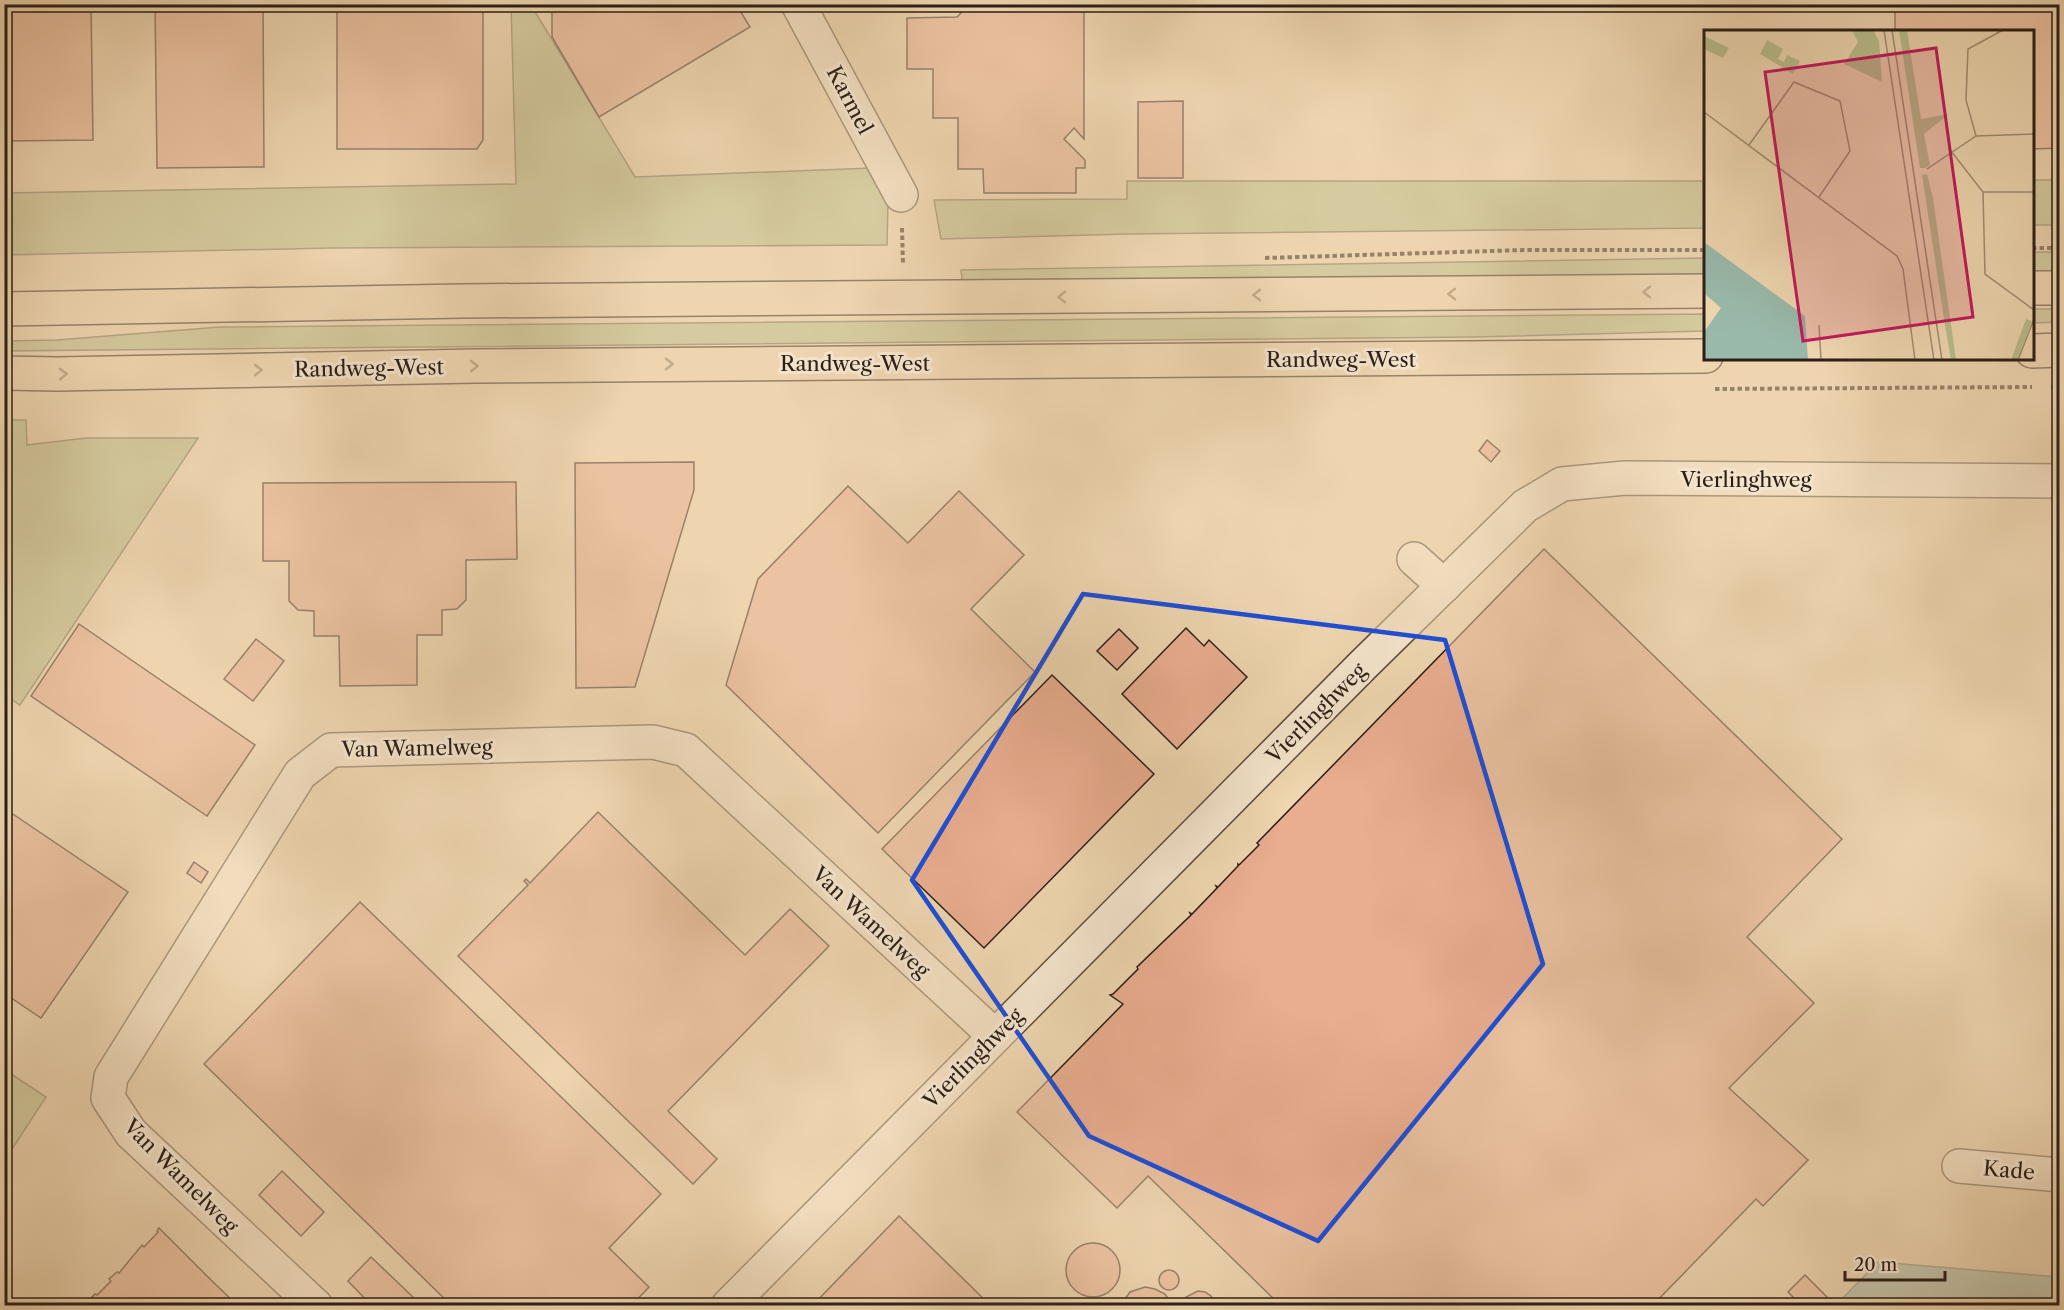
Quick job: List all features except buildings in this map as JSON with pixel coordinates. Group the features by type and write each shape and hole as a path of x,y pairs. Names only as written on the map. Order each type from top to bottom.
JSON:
{"main road":[{"path":"2034,288 2060,288"},
{"path":"4,309 474,301 1704,291"},
{"path":"2034,351 2060,350"},
{"name":"Randweg-West","path":"4,373 69,374 475,366 1704,356"}],"street":[{"name":"Karmel","path":"798,4 901,195"},
{"name":"Vierlinghweg","path":"728,1305 1526,506 1562,484 1625,478 2060,481"},
{"path":"1414,559 1444,586"},
{"name":"Van Wamelweg","path":"316,1305 131,1133 108,1098 111,1077 300,774 331,750 653,742 686,750 995,1036"},
{"name":"Kade","path":"1959,1166 2060,1175"}],"path":[{"path":"2034,248 2060,248"}],"highlighted area":[{"path":"1083,594 1445,640 1543,964 1318,1241 1089,1136 912,880"}],"green space":[{"path":"511,5 531,5 635,177 872,168 888,205 887,245 331,248 5,255 4,193 516,184"},
{"path":"2034,180 2059,180 2059,225 2034,225"},
{"path":"1127,181 1704,181 1704,228 1128,234 941,239 934,200 1127,199"},
{"path":"2034,252 2059,252 2059,279 2034,279"},
{"path":"1704,258 1704,283 964,293 961,270"},
{"path":"2034,309 2059,309 2059,322 2034,323"},
{"path":"1704,314 1704,331 1475,337 4,351 5,341 57,340 220,327"},
{"path":"4,420 26,420 27,445 86,438 198,438 20,705 5,695"},
{"path":"5,1070 46,1097 5,1160"}],"shaded area":[{"path":"1878,1262 2059,1277 2059,1305 1836,1305"}]}
